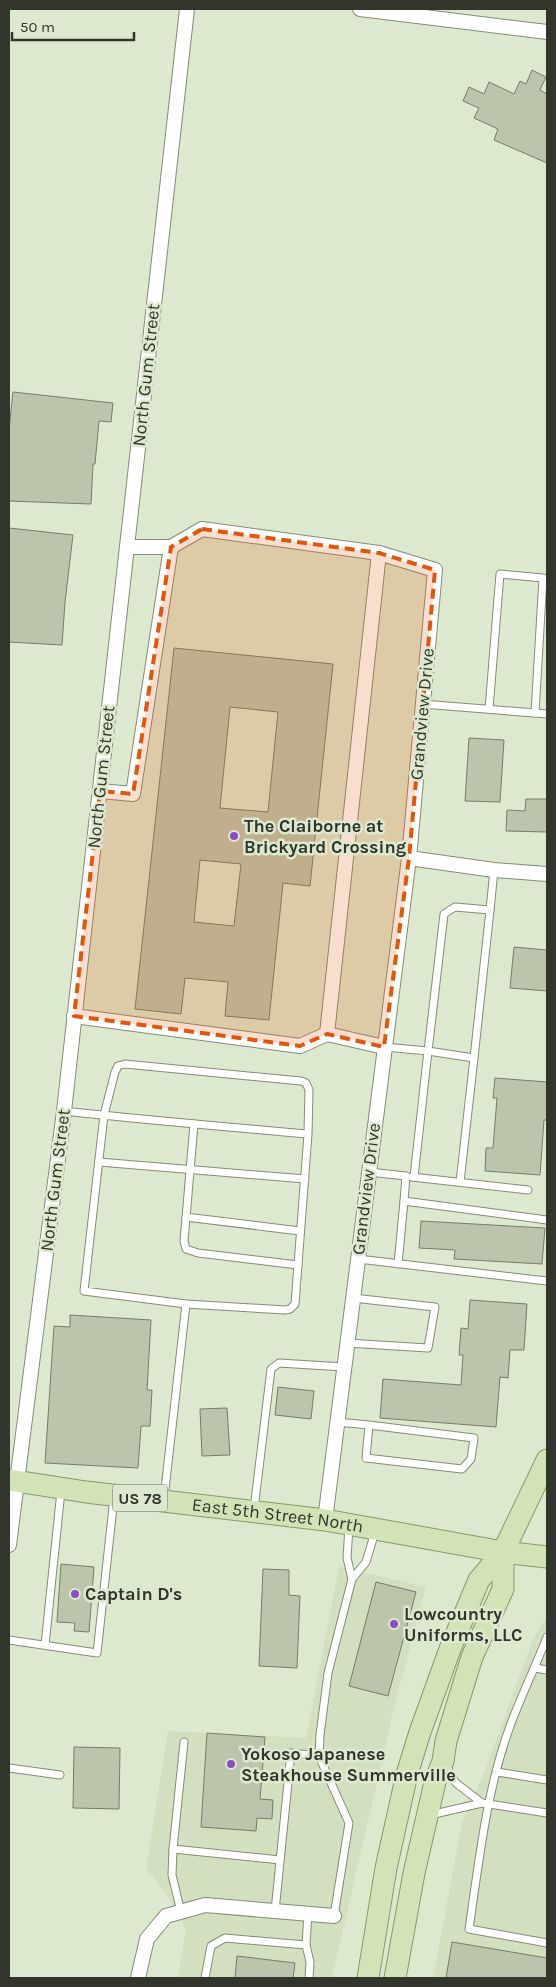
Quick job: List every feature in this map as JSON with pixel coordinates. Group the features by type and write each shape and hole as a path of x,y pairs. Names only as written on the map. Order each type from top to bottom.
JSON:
{"main road":[{"path":"368,1978 386,1868 407,1774 420,1732 450,1649 479,1580 502,1552 547,1460"},
{"name":"East 5th Street North","path":"13,1480 115,1496 325,1520 502,1552 547,1557"},
{"path":"395,1978 414,1873 427,1816 443,1761 446,1741 472,1657 503,1589 502,1552"}],"street":[{"name":"North Gum Street","path":"9,1544 13,1480 64,1111 187,9"},
{"path":"360,9 547,32"},
{"path":"127,547 171,547 202,529 379,552 327,1034"},
{"path":"100,791 133,794 171,547"},
{"name":"Grandview Drive","path":"325,1520 409,858 435,570 379,552"},
{"path":"409,858 494,870 547,874"},
{"path":"74,1016 300,1046 327,1034 384,1047"},
{"path":"138,1978 147,1939 166,1916 205,1905 334,1916"}],"lane":[{"path":"489,710 500,574 543,578 535,713"},
{"path":"422,704 547,714"},
{"path":"460,1182 494,870"},
{"path":"398,1264 404,1201 410,1177 428,1052 444,914 455,907 490,910"},
{"path":"384,1047 474,1058"},
{"path":"125,1064 306,1083 309,1090 308,1134 295,1304 290,1309 186,1304 84,1290 104,1116 118,1066 125,1064"},
{"path":"64,1111 308,1134"},
{"path":"194,1124 184,1241 186,1249 190,1252 298,1266"},
{"path":"99,1162 305,1179"},
{"path":"368,1172 528,1190"},
{"path":"404,1201 547,1220"},
{"path":"186,1217 300,1231"},
{"path":"358,1259 547,1281"},
{"path":"347,1343 428,1348 435,1307 353,1298"},
{"path":"164,1501 186,1304"},
{"path":"254,1512 271,1369 279,1363 344,1367"},
{"path":"337,1422 369,1425 474,1438 471,1459 462,1469 366,1458 369,1425"},
{"path":"45,1644 61,1488"},
{"path":"9,1640 97,1653 115,1496"},
{"path":"349,1524 347,1558 352,1579"},
{"path":"334,1916 350,1823 318,1756 328,1673 352,1579 366,1562 376,1529"},
{"path":"547,1637 508,1730 497,1772 485,1804 469,1929 547,1943"},
{"path":"535,1668 547,1670"},
{"path":"181,1912 172,1876 173,1848 184,1742"},
{"path":"275,1911 291,1753 318,1756"},
{"path":"443,1761 456,1783 485,1804"},
{"path":"9,1768 60,1775"},
{"path":"497,1772 547,1780"},
{"path":"427,1816 485,1804 547,1813"},
{"path":"173,1848 280,1860"},
{"path":"308,1913 306,1945 310,1962 309,1978"},
{"path":"205,1978 211,1946 224,1938 306,1945"}],"highlighted area":[{"path":"202,529 379,553 435,570 409,858 384,1047 327,1034 300,1046 74,1016 100,791 133,794 171,547"}],"shaded area":[{"path":"339,1567 426,1587 396,1700 332,1978 178,1978 186,1929 167,1895 146,1868 168,1731 306,1738"},
{"path":"547,1618 547,1978 433,1978 462,1822 484,1773 533,1639"}],"building":[{"path":"532,70 546,77 540,90 547,94 547,163 494,140 498,129 474,118 479,108 463,101 469,87 484,94 489,82 514,94 520,81 526,84"},
{"path":"13,392 113,403 111,422 99,421 95,464 93,464 91,504 9,501 9,430"},
{"path":"9,528 73,535 62,645 9,642"},
{"name":"The Claiborne at Brickyard Crossing","path":"174,648 333,664 310,886 283,883 269,1020 225,1016 228,982 185,978 181,1014 135,1009","holes":["230,707 278,712 268,812 220,808","200,860 241,864 234,926 194,922"]},
{"path":"469,738 504,740 500,802 465,801"},
{"path":"526,799 547,799 547,832 506,831 507,810 525,811"},
{"path":"514,947 547,950 547,991 510,988"},
{"path":"495,1078 547,1082 547,1120 544,1120 540,1175 485,1171 486,1148 493,1148 497,1098 493,1098"},
{"path":"421,1221 545,1228 542,1264 454,1259 455,1250 419,1248"},
{"path":"470,1300 527,1304 524,1350 510,1350 508,1378 500,1377 496,1427 380,1418 383,1379 461,1385 463,1355 459,1355 461,1328 468,1329"},
{"path":"70,1315 151,1320 147,1390 152,1390 150,1426 141,1426 138,1468 45,1463 54,1326 70,1327"},
{"path":"278,1387 314,1391 311,1419 275,1415"},
{"path":"227,1408 230,1455 202,1456 200,1409"},
{"name":"Captain D's","path":"61,1564 94,1567 89,1632 74,1631 75,1623 57,1622"},
{"path":"263,1569 289,1570 289,1595 300,1596 297,1668 259,1666"},
{"path":"376,1582 416,1592 388,1696 349,1686"},
{"path":"207,1733 265,1737 260,1799 273,1800 272,1819 257,1818 256,1831 201,1827"},
{"path":"74,1747 120,1748 119,1809 73,1808"},
{"path":"452,1942 547,1958 547,1978 446,1978"},
{"path":"237,1956 295,1963 293,1978 235,1978"}],"place":[{"name":"The Claiborne at Brickyard Crossing","path":"234,836"},
{"name":"Captain D's","path":"75,1594"},
{"name":"Lowcountry Uniforms, LLC","path":"394,1624"},
{"name":"Yokoso Japanese Steakhouse Summerville","path":"231,1764"}]}
